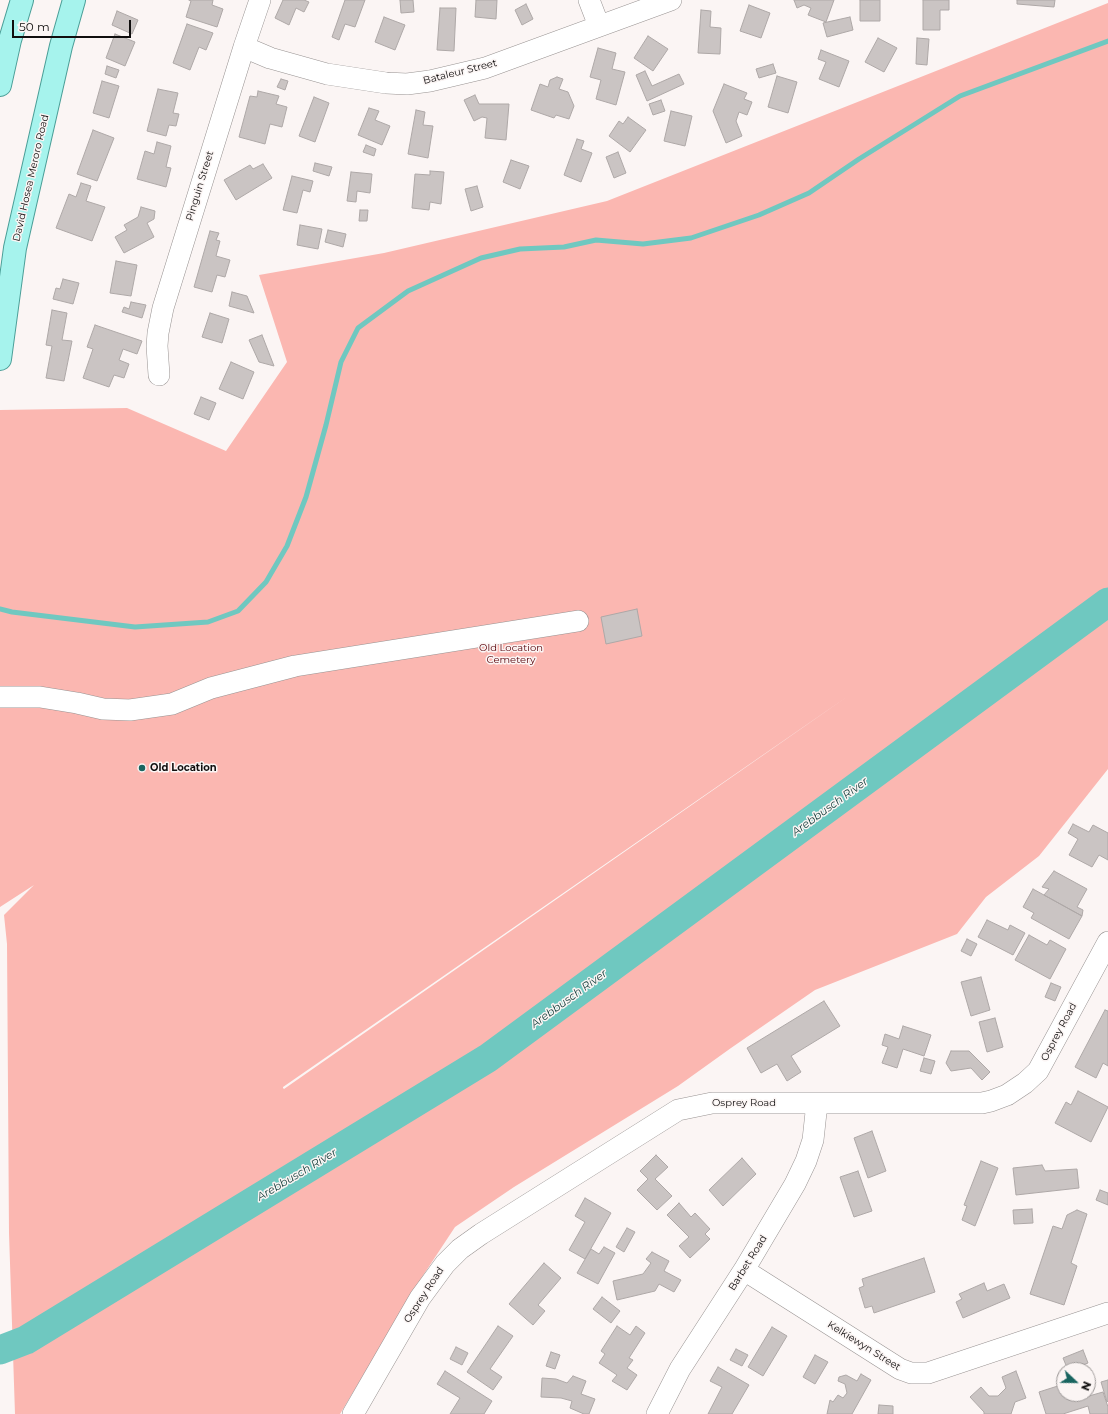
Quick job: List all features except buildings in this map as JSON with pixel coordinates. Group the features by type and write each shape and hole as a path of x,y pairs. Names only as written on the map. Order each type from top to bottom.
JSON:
{"main road":[{"path":"0,85 10,40 22,0"},
{"name":"David Hosea Meroro Road","path":"0,359 15,248 61,46 74,0"}],"street":[{"name":"Pinguin Street","path":"159,376 157,346 163,308 260,0"},
{"path":"589,0 599,26"},
{"name":"Bataleur Street","path":"244,47 270,58 327,74 386,84 407,84 430,81 484,68 671,0"},
{"path":"0,697 40,697 103,709 130,710 172,704 211,688 296,666 578,621"},
{"name":"Osprey Road","path":"353,1414 430,1284 445,1264 455,1254 481,1234 678,1110 712,1103 982,1103 1007,1095 1025,1083 1038,1071 1108,942"},
{"name":"Barbet Road","path":"657,1414 680,1369 779,1214 795,1184 806,1161 813,1140 817,1103"},
{"name":"Kelkiewyn Street","path":"744,1270 900,1369 911,1374 928,1373 1108,1313"}],"green space":[{"name":"Old Location Cemetery","path":"1108,3 1108,769 1039,856 986,897 957,934 815,990 678,1086 514,1187 455,1227 424,1274 340,1414 15,1414 9,1233 7,944 4,915 34,885 0,907 0,410 127,408 226,451 287,362 259,275 384,253 607,201","holes":["851,694 284,1089 283,1087"]}],"waterway":[{"path":"0,609 12,612 135,627 208,622 238,611 266,582 287,546 306,497 326,425 341,362 358,328 408,291 481,258 520,249 564,247 596,240 643,244 691,238 759,215 809,193 859,159 960,96 1108,41"},
{"name":"Arebbusch River","path":"0,1350 26,1340 488,1058 1108,602"}],"place":[{"name":"Old Location","path":"142,768"}]}
